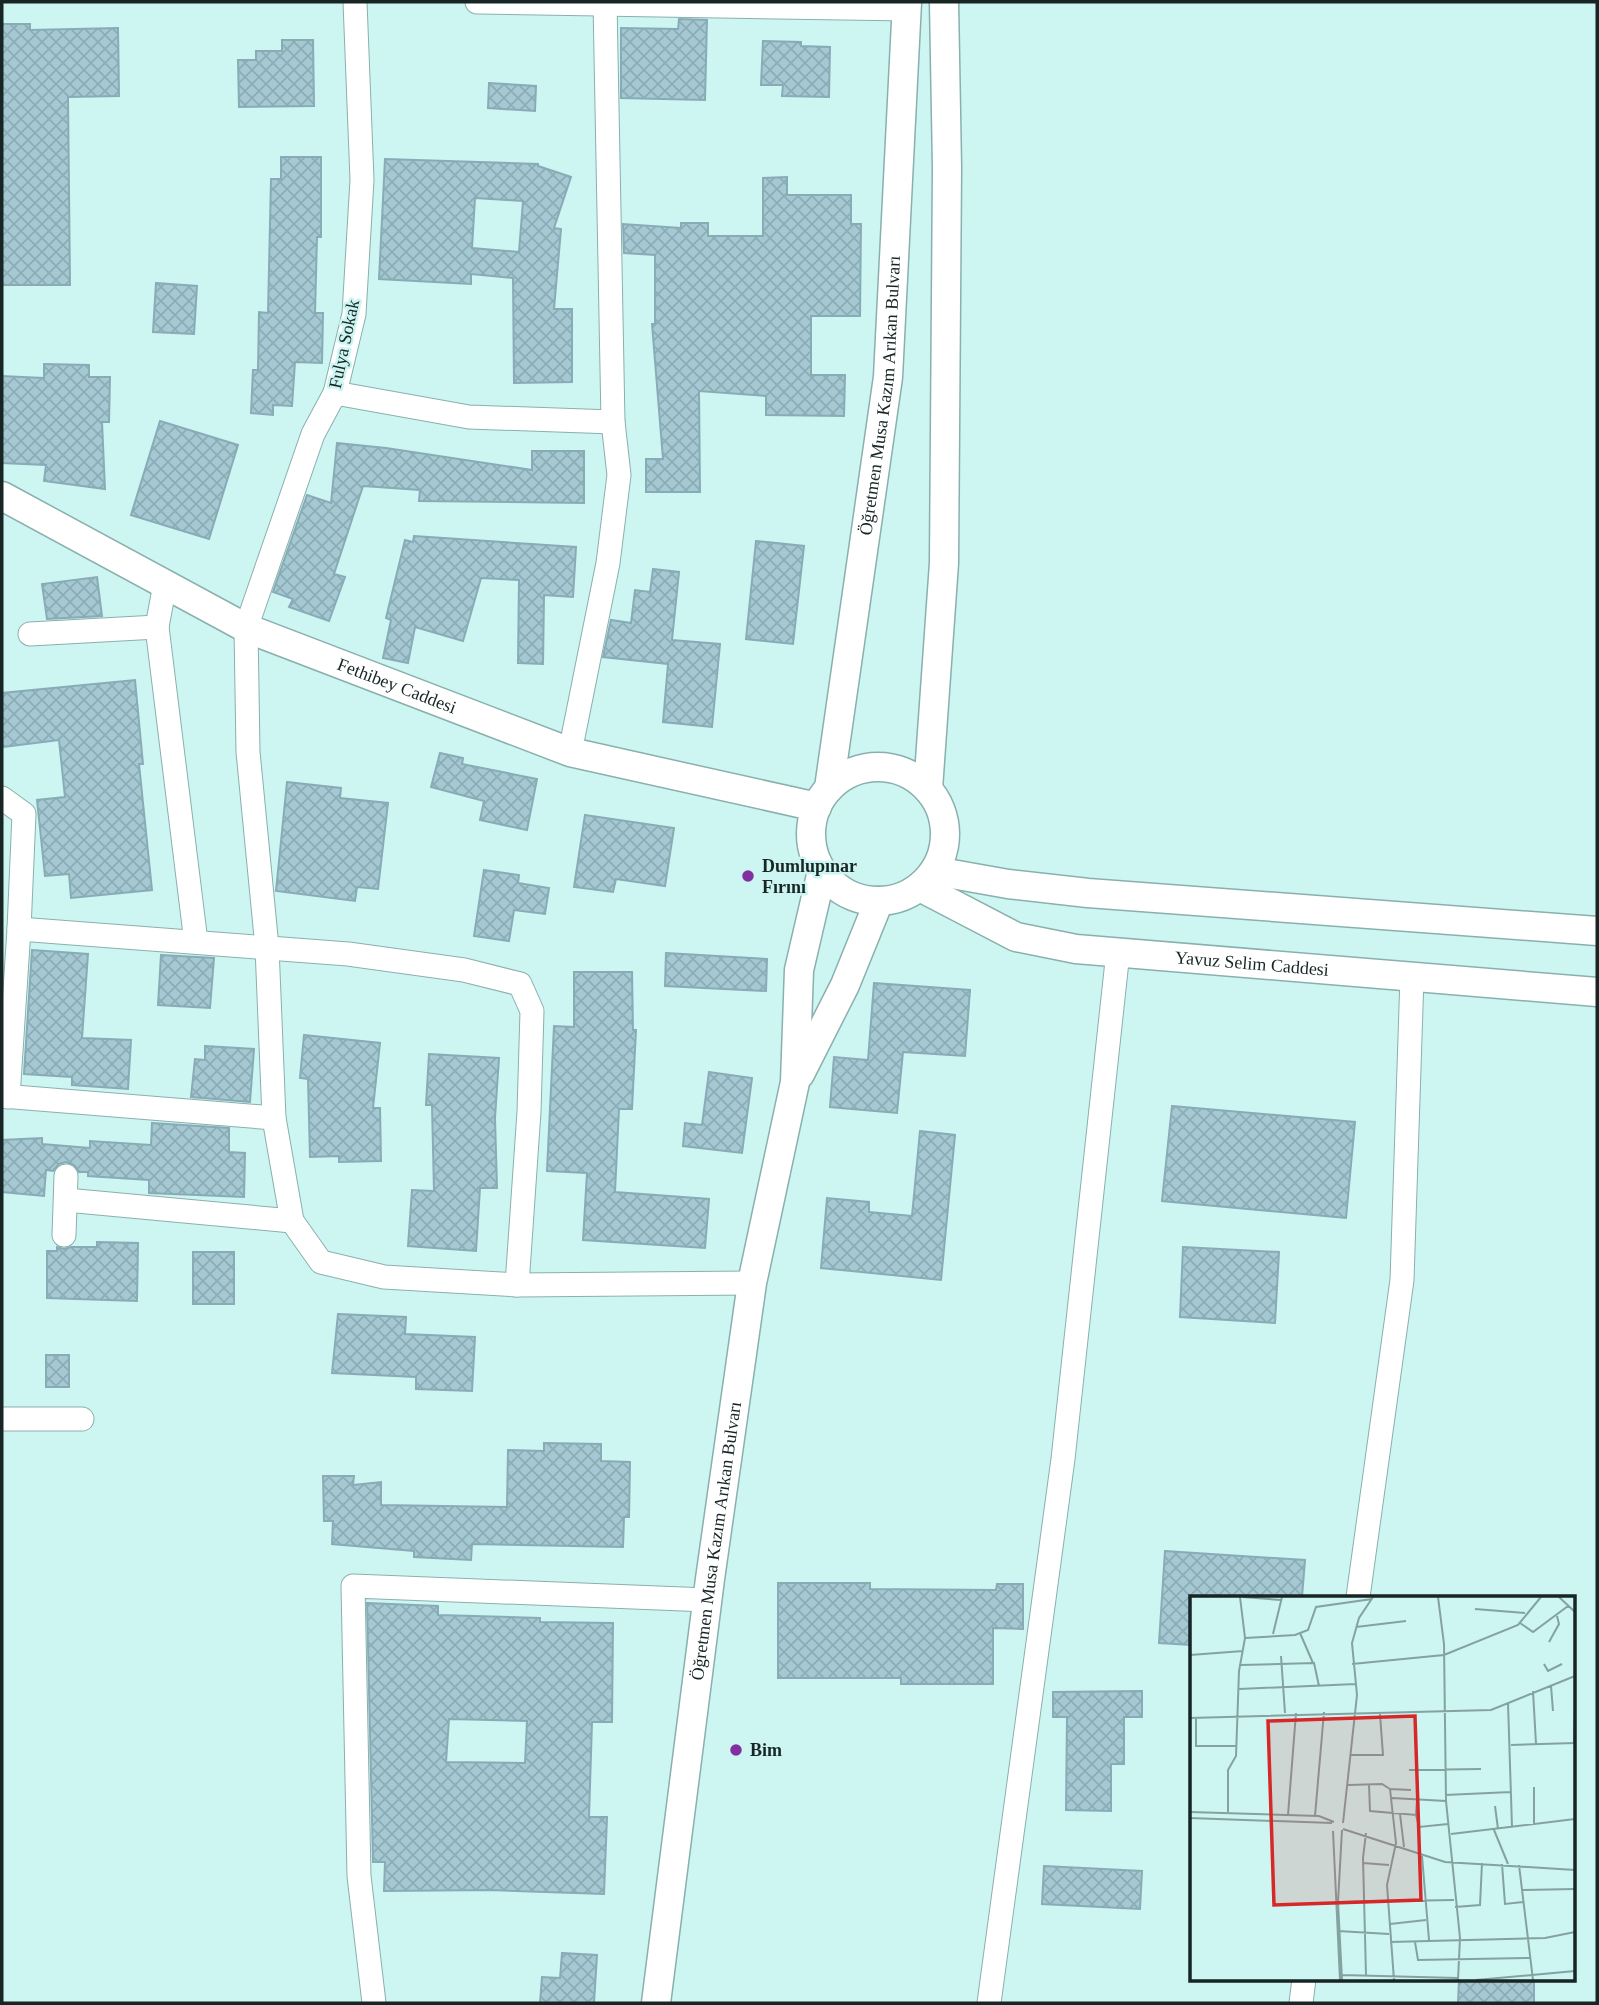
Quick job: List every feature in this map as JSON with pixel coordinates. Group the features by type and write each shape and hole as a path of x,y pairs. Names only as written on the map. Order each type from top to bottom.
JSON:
{"street":[{"name":"Fulya Sokak","path":"292,1221 274,1118 267,947 248,752 246,628 313,434 335,393 354,314 362,180 355,2"},
{"path":"477,2 907,5"},
{"path":"928,789 944,564 947,168 944,2"},
{"path":"570,752 610,550 619,475 613,422 605,3"},
{"name":"Öğretmen Musa Kazım Arıkan Bulvarı","path":"823,798 888,377 907,5"},
{"path":"335,393 469,417 613,422"},
{"name":"Fethibey Caddesi","path":"2,496 246,628 570,752 823,798"},
{"path":"165,584 157,627 196,942"},
{"path":"30,634 157,627"},
{"path":"867,768 890,768 911,775 928,789 940,807 946,828 944,850 927,879 900,897 878,901 857,898 837,887 822,871 813,851 811,829 823,798 846,775 867,768"},
{"path":"2,798 24,814 19,929 5,1096 274,1118"},
{"name":"Öğretmen Musa Kazım Arıkan Bulvarı","path":"656,2003 752,1283 795,1082 799,970 822,871"},
{"path":"927,879 1597,930"},
{"name":"Yavuz Selim Caddesi","path":"927,879 1016,937 1076,949 1597,992"},
{"name":"Öğretmen Musa Kazım Arıkan Bulvarı","path":"795,1082 845,985 878,901"},
{"path":"19,929 348,954 464,970 520,984 532,1011 529,1112 517,1285"},
{"path":"989,2003 1063,1459 1118,952"},
{"path":"1358,1596 1402,1280 1412,976"},
{"path":"64,1235 66,1176"},
{"path":"66,1200 292,1221 321,1262 384,1278 517,1285 752,1283"},
{"path":"2,1419 82,1419"},
{"path":"374,2003 359,1876 353,1586 708,1600"},
{"path":"1301,2003 1304,1980"}],"building":[{"path":"679,19 707,20 705,100 621,98 621,28 678,29"},
{"path":"2,24 30,24 30,30 118,28 119,96 68,97 70,285 2,285"},
{"path":"282,40 313,40 314,106 239,107 238,60 256,60 256,51 282,51"},
{"path":"763,41 801,42 801,46 830,47 829,97 782,96 783,85 761,85"},
{"path":"489,83 536,86 535,111 488,108"},
{"path":"281,157 321,157 321,237 317,237 315,313 323,313 322,363 295,362 292,406 273,405 273,415 251,413 253,370 258,370 259,312 268,313 271,179 281,179"},
{"path":"385,159 538,164 571,177 554,228 561,229 554,309 572,309 572,382 514,383 513,278 471,274 471,284 379,279","holes":["475,198 523,201 519,252 472,248"]},
{"path":"787,177 787,195 851,195 851,224 861,224 860,316 811,316 811,375 845,375 844,416 766,415 766,396 699,391 700,492 646,492 646,459 663,459 652,324 655,324 655,255 624,253 623,224 681,228 681,223 708,223 708,236 763,236 763,178"},
{"path":"156,283 197,286 194,334 153,332"},
{"path":"44,364 89,365 89,377 110,377 109,422 102,422 105,489 44,481 46,465 2,463 2,376 44,378"},
{"path":"160,421 238,445 209,539 131,515"},
{"path":"337,443 532,470 532,451 584,451 584,503 419,501 420,490 363,486 334,574 345,577 329,621 289,607 293,599 273,592 307,495 331,503"},
{"path":"414,536 576,547 573,597 544,595 543,664 518,663 519,580 481,578 463,641 415,627 408,663 383,658 391,620 386,618 405,540 413,542"},
{"path":"756,541 804,546 793,644 746,639"},
{"path":"653,569 679,572 672,640 720,644 712,727 663,722 668,664 603,657 611,620 631,623 635,590 650,592"},
{"path":"97,577 102,616 47,619 42,584"},
{"path":"135,680 143,764 139,764 152,890 71,898 69,874 45,876 37,800 65,797 59,740 2,747 2,693"},
{"path":"440,753 463,758 462,764 537,779 527,830 480,820 484,801 431,787"},
{"path":"287,782 341,788 340,798 388,803 378,889 357,887 355,901 276,891"},
{"path":"585,815 674,828 665,886 616,879 613,892 574,887"},
{"path":"484,870 519,875 518,883 549,888 545,914 514,910 509,941 474,936"},
{"path":"32,950 88,954 82,1038 131,1040 128,1089 72,1085 72,1077 24,1074"},
{"path":"666,953 767,959 766,991 665,986"},
{"path":"161,955 214,958 210,1008 158,1005"},
{"path":"574,972 632,972 633,1030 636,1030 632,1109 619,1109 615,1192 709,1199 705,1248 583,1240 587,1173 547,1171 554,1026 574,1027"},
{"path":"874,983 970,990 965,1056 903,1052 897,1113 830,1107 834,1057 868,1060"},
{"path":"304,1035 380,1043 373,1108 380,1108 381,1161 339,1162 339,1156 310,1157 308,1079 300,1078"},
{"path":"205,1046 254,1049 250,1102 191,1097 195,1059 205,1060"},
{"path":"429,1054 499,1058 495,1118 497,1188 480,1188 476,1251 408,1246 412,1190 434,1191 432,1105 426,1105"},
{"path":"709,1072 752,1078 742,1153 683,1146 685,1123 702,1125"},
{"path":"1172,1106 1355,1122 1346,1218 1162,1201"},
{"path":"152,1123 229,1128 229,1152 245,1153 244,1197 149,1193 149,1180 88,1176 88,1172 79,1172 74,1165 66,1162 59,1164 53,1171 46,1170 44,1196 2,1192 2,1140 42,1138 42,1144 90,1148 90,1141 151,1145"},
{"path":"920,1131 955,1135 941,1280 821,1268 827,1198 869,1202 869,1212 912,1216"},
{"path":"97,1242 138,1243 137,1301 47,1298 47,1251 57,1251 57,1247 97,1247"},
{"path":"1183,1247 1279,1252 1275,1323 1180,1317"},
{"path":"193,1252 234,1252 234,1304 193,1304"},
{"path":"338,1314 406,1317 405,1334 475,1337 472,1391 416,1389 416,1377 332,1373"},
{"path":"46,1355 69,1355 69,1387 46,1387"},
{"path":"544,1443 601,1444 601,1461 630,1462 629,1517 624,1517 623,1547 472,1544 471,1560 414,1557 414,1551 332,1544 333,1521 324,1521 323,1476 354,1476 353,1485 381,1482 381,1505 507,1507 508,1450 544,1451"},
{"path":"1165,1551 1305,1560 1302,1596 1190,1596 1190,1645 1159,1643"},
{"path":"778,1583 870,1583 870,1589 996,1590 997,1584 1023,1584 1023,1629 993,1628 993,1684 901,1684 901,1678 778,1678"},
{"path":"367,1603 438,1606 438,1615 540,1618 540,1622 613,1623 612,1722 592,1722 589,1817 607,1817 604,1894 490,1890 384,1891 385,1862 373,1862","holes":["449,1719 527,1721 525,1763 446,1762"]},
{"path":"1142,1691 1142,1717 1124,1717 1124,1764 1111,1764 1111,1811 1066,1810 1067,1717 1053,1717 1053,1692"},
{"path":"1044,1866 1142,1871 1140,1909 1042,1904"},
{"path":"562,1953 597,1955 594,2003 540,2003 542,1977 560,1978"},
{"path":"1459,1980 1534,1980 1534,2003 1458,2003"}],"place":[{"name":"Dumlupınar Fırını","path":"748,876"},
{"name":"Bim","path":"736,1750"}]}
